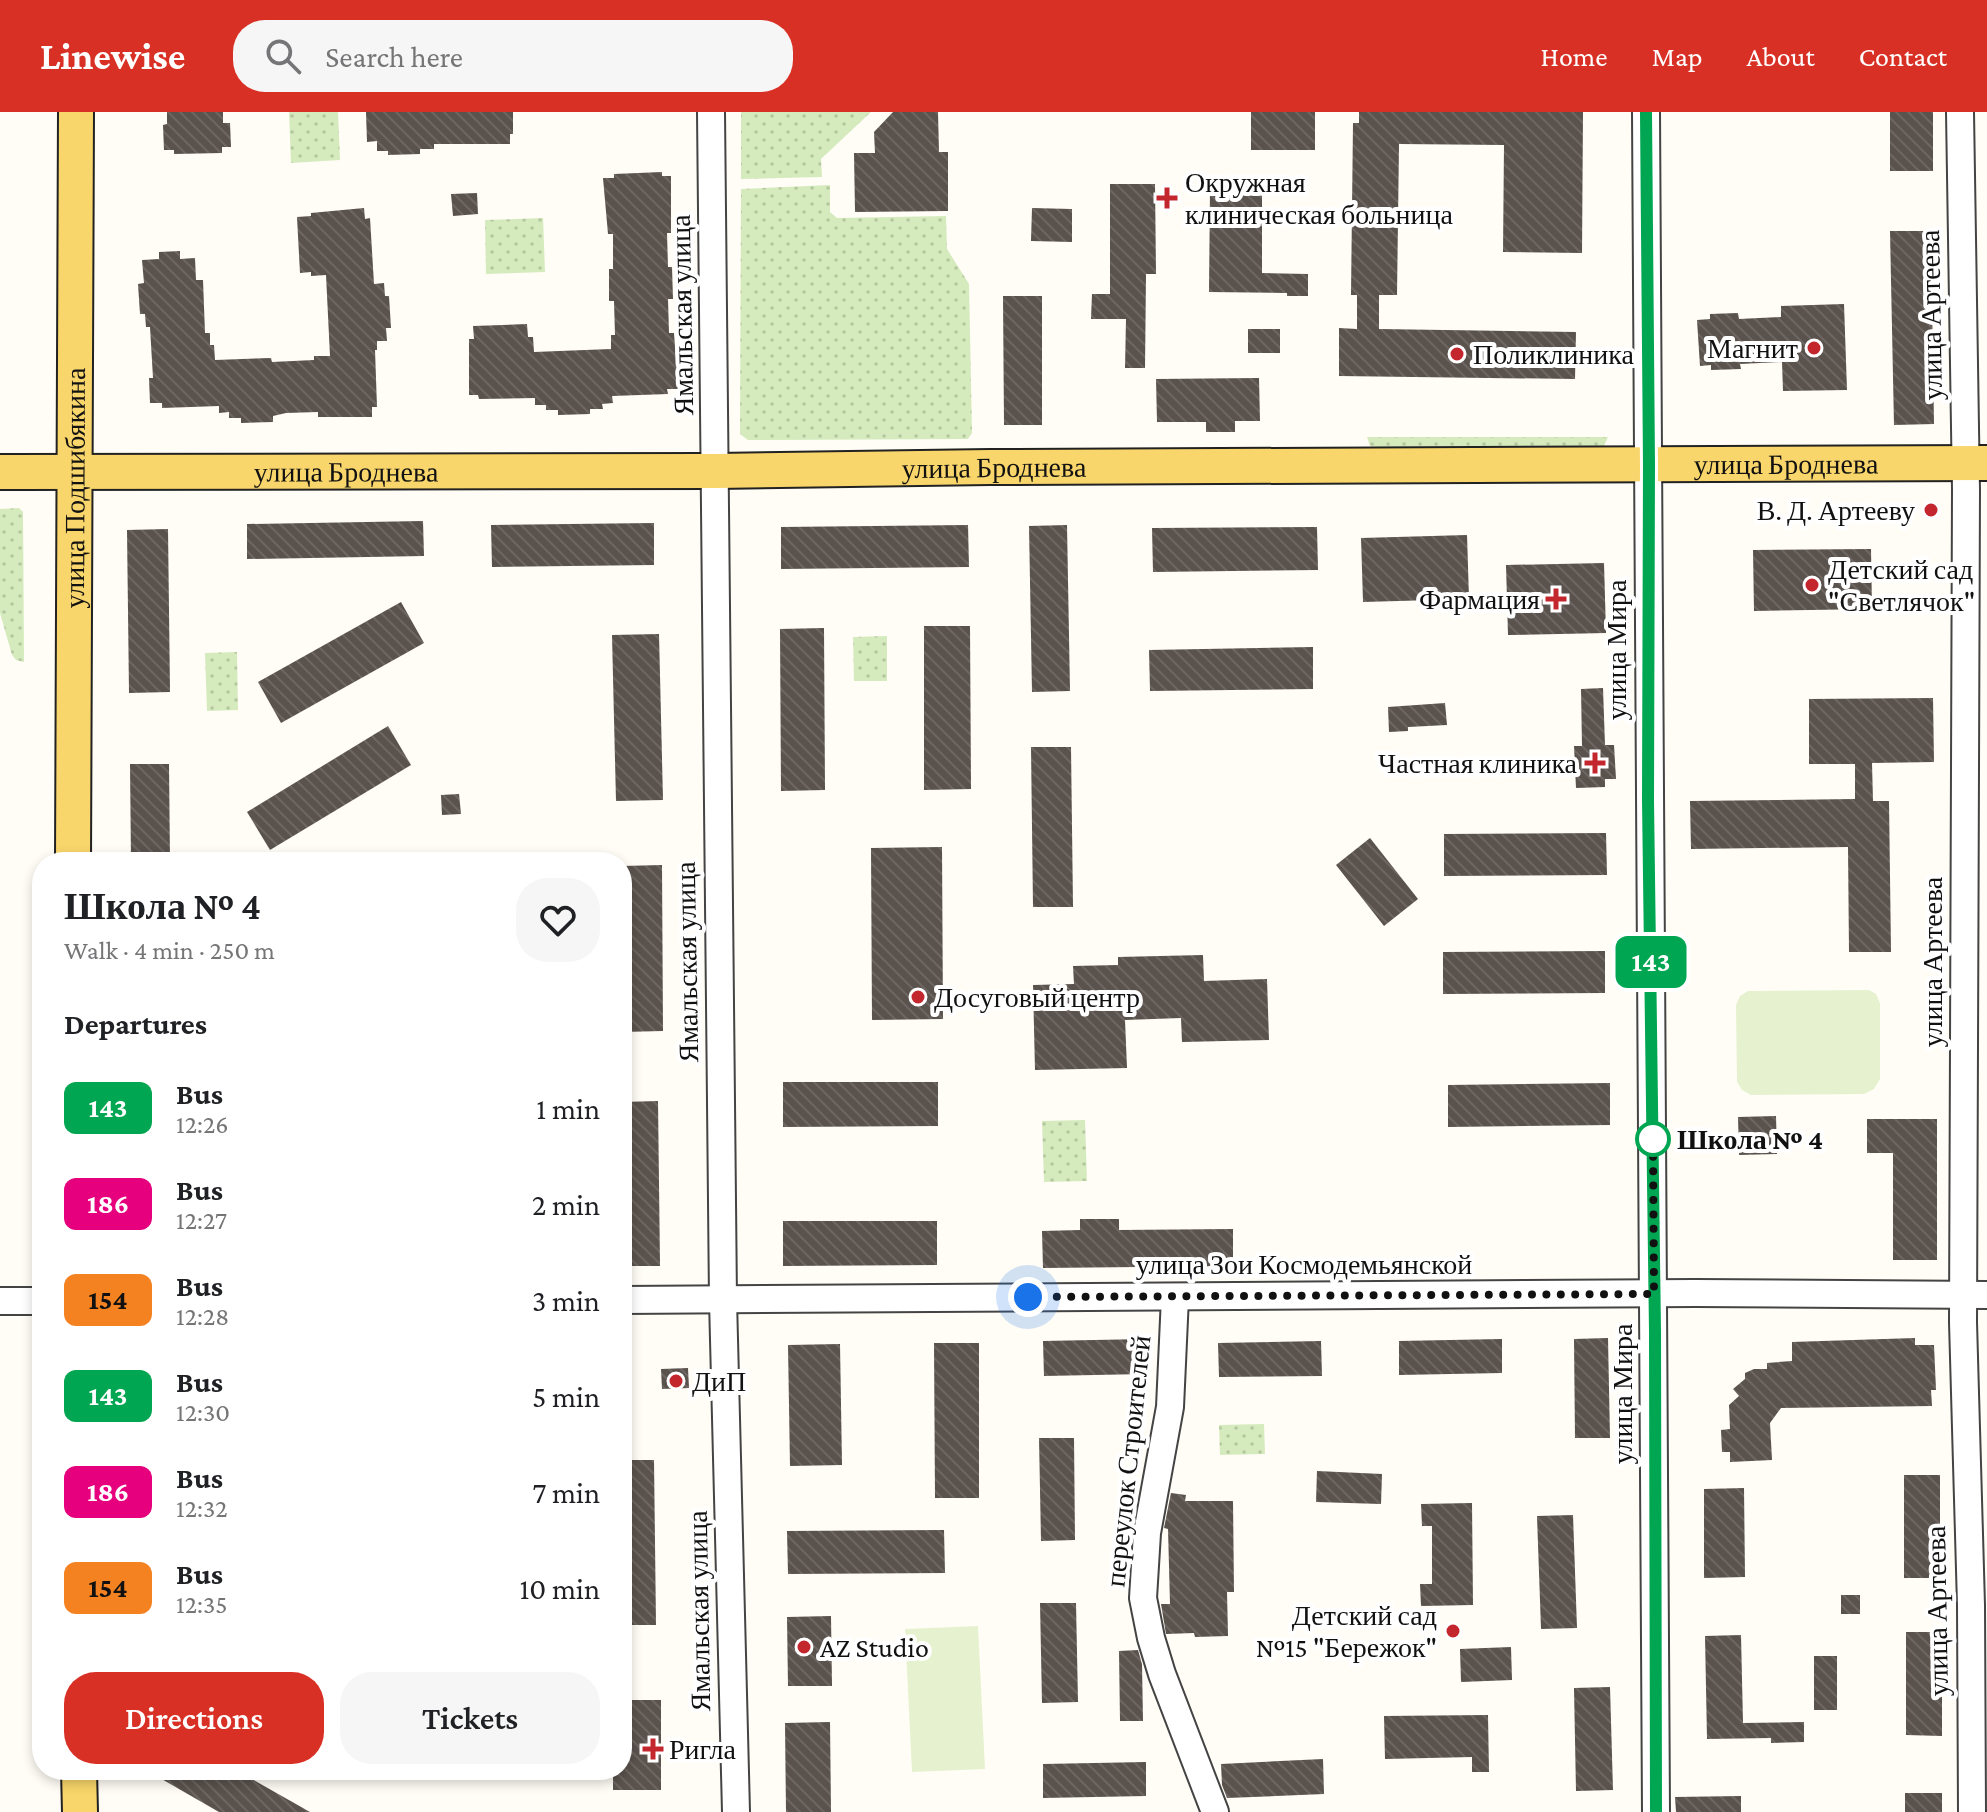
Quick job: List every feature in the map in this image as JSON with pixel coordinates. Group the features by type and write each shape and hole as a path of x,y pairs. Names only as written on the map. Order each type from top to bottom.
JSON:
{"main road":[{"name":"улица Подшибякина","path":"73,852 76,112"},
{"name":"улица Броднева","path":"0,472 1976,463"},
{"path":"79,1780 80,1812"}],"street":[{"name":"Ямальская улица","path":"711,112 723,1300 736,1812"},
{"name":"улица Мира","path":"1646,112 1656,1812"},
{"name":"улица Артеева","path":"1960,112 1976,463 1972,1812"},
{"name":"улица Зои Космодемьянской","path":"632,1300 1975,1295"},
{"name":"переулок Строителей","path":"1175,1297 1170,1407 1143,1560 1143,1598 1162,1674 1215,1812"},
{"path":"0,1301 32,1301"}],"green space":[{"path":"289,112 338,112 340,160 291,163"},
{"path":"741,112 871,112 821,159 822,177 741,179"},
{"path":"830,185 830,212 837,218 946,216 947,249 969,284 972,433 968,439 748,440 740,434 741,189"},
{"path":"543,218 545,272 486,274 485,220"},
{"path":"1367,437 1608,437 1604,446 1594,447 1376,448 1370,446"},
{"path":"19,508 23,512 24,662 12,655 0,613 0,509"},
{"path":"887,636 887,681 854,681 853,637"},
{"path":"237,652 238,710 207,711 205,653"},
{"path":"1869,990 1876,994 1880,1003 1880,1079 1874,1089 1864,1094 1751,1095 1742,1090 1737,1082 1736,1005 1740,996 1748,991"},
{"path":"1085,1120 1087,1181 1044,1182 1042,1121"},
{"path":"1264,1424 1265,1454 1220,1455 1219,1425"},
{"path":"978,1626 985,1769 912,1772 905,1629"}],"building":[{"path":"167,112 223,112 223,123 230,123 231,147 222,147 222,153 174,154 174,150 164,150 163,125 167,124"},
{"path":"366,112 513,112 513,134 510,134 510,144 434,144 434,149 420,149 420,154 388,155 388,151 377,151 377,141 367,142"},
{"path":"893,112 938,112 939,152 948,152 948,211 855,212 854,153 875,153 874,132"},
{"path":"1251,112 1315,112 1315,150 1251,150"},
{"path":"1359,112 1583,112 1582,253 1503,252 1504,145 1399,144 1397,295 1379,295 1379,329 1576,332 1575,379 1339,376 1339,328 1357,329 1357,295 1351,295 1353,123 1359,123"},
{"path":"1890,112 1933,112 1933,171 1890,171"},
{"path":"662,172 662,176 671,176 671,233 667,233 673,299 668,299 669,333 674,333 678,389 667,389 668,394 612,396 613,403 602,404 603,409 590,409 590,414 558,415 558,410 546,410 546,405 535,405 535,398 479,399 478,395 469,395 469,339 474,339 473,326 527,324 528,337 533,337 534,352 611,349 611,335 615,335 614,301 609,301 613,234 608,234 603,178 614,178 614,174"},
{"path":"1110,184 1155,184 1156,274 1146,274 1145,368 1125,368 1126,319 1091,319 1092,294 1110,294"},
{"path":"1210,189 1262,189 1262,273 1308,274 1308,296 1209,292"},
{"path":"477,193 478,214 453,216 451,194"},
{"path":"364,208 365,219 370,218 374,284 384,283 385,296 389,296 391,328 386,328 387,341 377,341 375,350 377,407 372,407 372,417 318,417 318,412 286,413 273,416 273,422 241,423 241,418 229,418 229,412 219,413 219,406 162,408 162,403 150,403 149,378 153,378 150,327 146,327 145,314 140,314 138,284 144,283 142,260 159,259 159,252 180,251 180,259 195,258 196,280 203,280 205,333 210,333 215,360 314,360 314,356 330,356 326,275 300,273 297,217"},
{"path":"1032,208 1072,209 1072,242 1031,241"},
{"path":"1890,231 1931,231 1934,424 1894,425"},
{"path":"1003,296 1042,296 1042,425 1004,425"},
{"path":"1844,304 1847,390 1783,391 1782,362 1740,364 1741,369 1711,370 1711,365 1700,366 1697,320 1710,319 1710,314 1738,313 1739,319 1781,317 1781,306"},
{"path":"1248,329 1280,329 1280,353 1248,353"},
{"path":"1259,378 1260,421 1235,421 1235,432 1206,432 1206,422 1157,422 1156,379"},
{"path":"423,521 424,556 247,559 247,524"},
{"path":"654,523 654,565 492,567 491,525"},
{"path":"968,525 969,567 781,569 781,527"},
{"path":"1067,525 1070,691 1032,692 1029,526"},
{"path":"1317,527 1318,570 1153,572 1152,528"},
{"path":"168,529 170,692 129,693 127,530"},
{"path":"1467,535 1469,599 1363,602 1361,538"},
{"path":"1871,549 1872,609 1754,611 1753,550"},
{"name":"Фармация","path":"1604,563 1606,633 1508,635 1506,565"},
{"path":"401,602 424,643 281,723 258,682"},
{"path":"924,626 970,626 971,789 924,790"},
{"path":"824,628 825,790 781,791 780,629"},
{"path":"659,634 663,800 616,801 612,635"},
{"path":"1313,647 1313,689 1150,691 1149,650"},
{"path":"1603,688 1605,745 1614,745 1616,779 1605,779 1605,787 1576,788 1574,746 1582,746 1581,689"},
{"path":"1933,698 1934,762 1872,763 1873,801 1889,801 1891,952 1849,952 1848,847 1691,849 1690,801 1855,799 1855,764 1809,764 1809,699"},
{"path":"1445,703 1447,725 1408,727 1408,731 1389,732 1388,707"},
{"path":"388,726 411,765 270,850 247,812"},
{"path":"1031,747 1071,747 1073,907 1033,907"},
{"path":"130,764 169,764 170,852 131,852"},
{"path":"459,794 461,814 442,815 441,795"},
{"path":"1606,833 1607,875 1444,876 1444,834"},
{"path":"1370,838 1418,899 1384,926 1336,865"},
{"path":"942,847 943,1019 872,1020 871,848"},
{"path":"662,865 663,1031 632,1032 632,866"},
{"path":"1605,951 1605,993 1443,994 1443,952"},
{"path":"1203,955 1204,981 1267,979 1269,1040 1182,1042 1181,1018 1125,1020 1127,1068 1035,1070 1033,985 1074,984 1073,966 1118,965 1118,957"},
{"path":"783,1082 938,1082 938,1126 783,1127"},
{"path":"1610,1083 1610,1125 1448,1127 1448,1085"},
{"path":"658,1101 660,1266 632,1266 632,1102"},
{"path":"1776,1116 1777,1154 1739,1155 1738,1117"},
{"path":"1867,1119 1937,1119 1937,1260 1893,1260 1893,1153 1867,1153"},
{"path":"1080,1219 1119,1219 1119,1230 1233,1229 1233,1266 1043,1268 1042,1231 1080,1230"},
{"path":"783,1221 937,1221 937,1265 783,1266"},
{"path":"1608,1338 1610,1438 1575,1438 1574,1339"},
{"path":"1915,1338 1915,1345 1934,1345 1936,1390 1931,1390 1932,1406 1781,1408 1770,1423 1772,1460 1730,1462 1730,1452 1722,1452 1721,1430 1730,1429 1729,1405 1739,1396 1733,1389 1745,1379 1745,1373 1767,1369 1767,1363 1792,1361 1792,1342"},
{"path":"1145,1339 1145,1374 1044,1376 1043,1341"},
{"path":"1502,1339 1502,1373 1399,1375 1399,1341"},
{"path":"1321,1341 1322,1376 1219,1377 1218,1343"},
{"path":"934,1343 979,1343 979,1498 935,1498"},
{"path":"840,1344 842,1465 790,1466 788,1345"},
{"path":"688,1368 689,1388 662,1389 661,1369"},
{"path":"1039,1438 1074,1438 1075,1540 1041,1541"},
{"path":"632,1460 654,1460 656,1625 632,1625"},
{"path":"1317,1471 1382,1474 1381,1504 1316,1502"},
{"path":"1904,1475 1940,1475 1940,1578 1904,1578"},
{"path":"1744,1488 1745,1577 1704,1578 1704,1489"},
{"path":"1171,1493 1186,1495 1185,1501 1233,1501 1234,1592 1227,1592 1228,1636 1166,1634 1161,1604 1170,1604 1168,1529 1164,1528"},
{"path":"1472,1503 1473,1605 1421,1606 1420,1584 1432,1584 1432,1526 1422,1526 1421,1504"},
{"path":"1573,1515 1577,1628 1541,1629 1537,1516"},
{"path":"944,1530 945,1573 788,1574 787,1531"},
{"path":"1841,1595 1860,1595 1860,1614 1841,1614"},
{"path":"1040,1603 1076,1603 1078,1702 1042,1703"},
{"path":"831,1616 832,1686 788,1686 787,1617"},
{"path":"1906,1632 1942,1632 1942,1736 1906,1735"},
{"path":"1741,1635 1743,1723 1804,1722 1804,1742 1771,1743 1771,1738 1707,1739 1705,1636"},
{"path":"1511,1647 1512,1680 1461,1682 1460,1649"},
{"path":"1138,1650 1142,1664 1143,1721 1120,1721 1119,1651"},
{"path":"1814,1656 1837,1656 1837,1710 1814,1710"},
{"path":"1610,1687 1613,1790 1576,1791 1574,1688"},
{"path":"632,1700 661,1700 661,1790 613,1790 613,1780 632,1780"},
{"path":"1488,1715 1489,1772 1472,1772 1472,1757 1385,1759 1384,1716"},
{"path":"830,1722 831,1812 786,1812 785,1723"},
{"path":"1323,1759 1324,1794 1227,1798 1222,1785 1221,1764"},
{"path":"1146,1762 1146,1796 1043,1798 1043,1764"},
{"path":"163,1780 254,1780 310,1812 219,1812"},
{"path":"1905,1793 1942,1793 1942,1812 1905,1812"},
{"path":"1741,1796 1741,1812 1676,1812 1675,1797"}],"bus line":[{"name":"143","path":"1646,112 1656,1812"}],"place":[{"name":"Окружная клиническая больница","path":"1167,198"},
{"name":"Магнит","path":"1814,348"},
{"name":"Поликлиника","path":"1457,354"},
{"name":"В. Д. Артееву","path":"1931,510"},
{"name":"Детский сад \"Светлячок\"","path":"1812,585"},
{"name":"Фармация","path":"1556,599"},
{"name":"Частная клиника","path":"1595,763"},
{"name":"Досуговый центр","path":"918,997"},
{"name":"Школа № 4","path":"1653,1139"},
{"name":"ДиП","path":"676,1381"},
{"name":"Детский сад №15 \"Бережок\"","path":"1453,1631"},
{"name":"AZ Studio","path":"804,1647"},
{"name":"Ригла","path":"653,1749"}],"route":[{"path":"1028,1297 1654,1294 1653,1139"}]}
